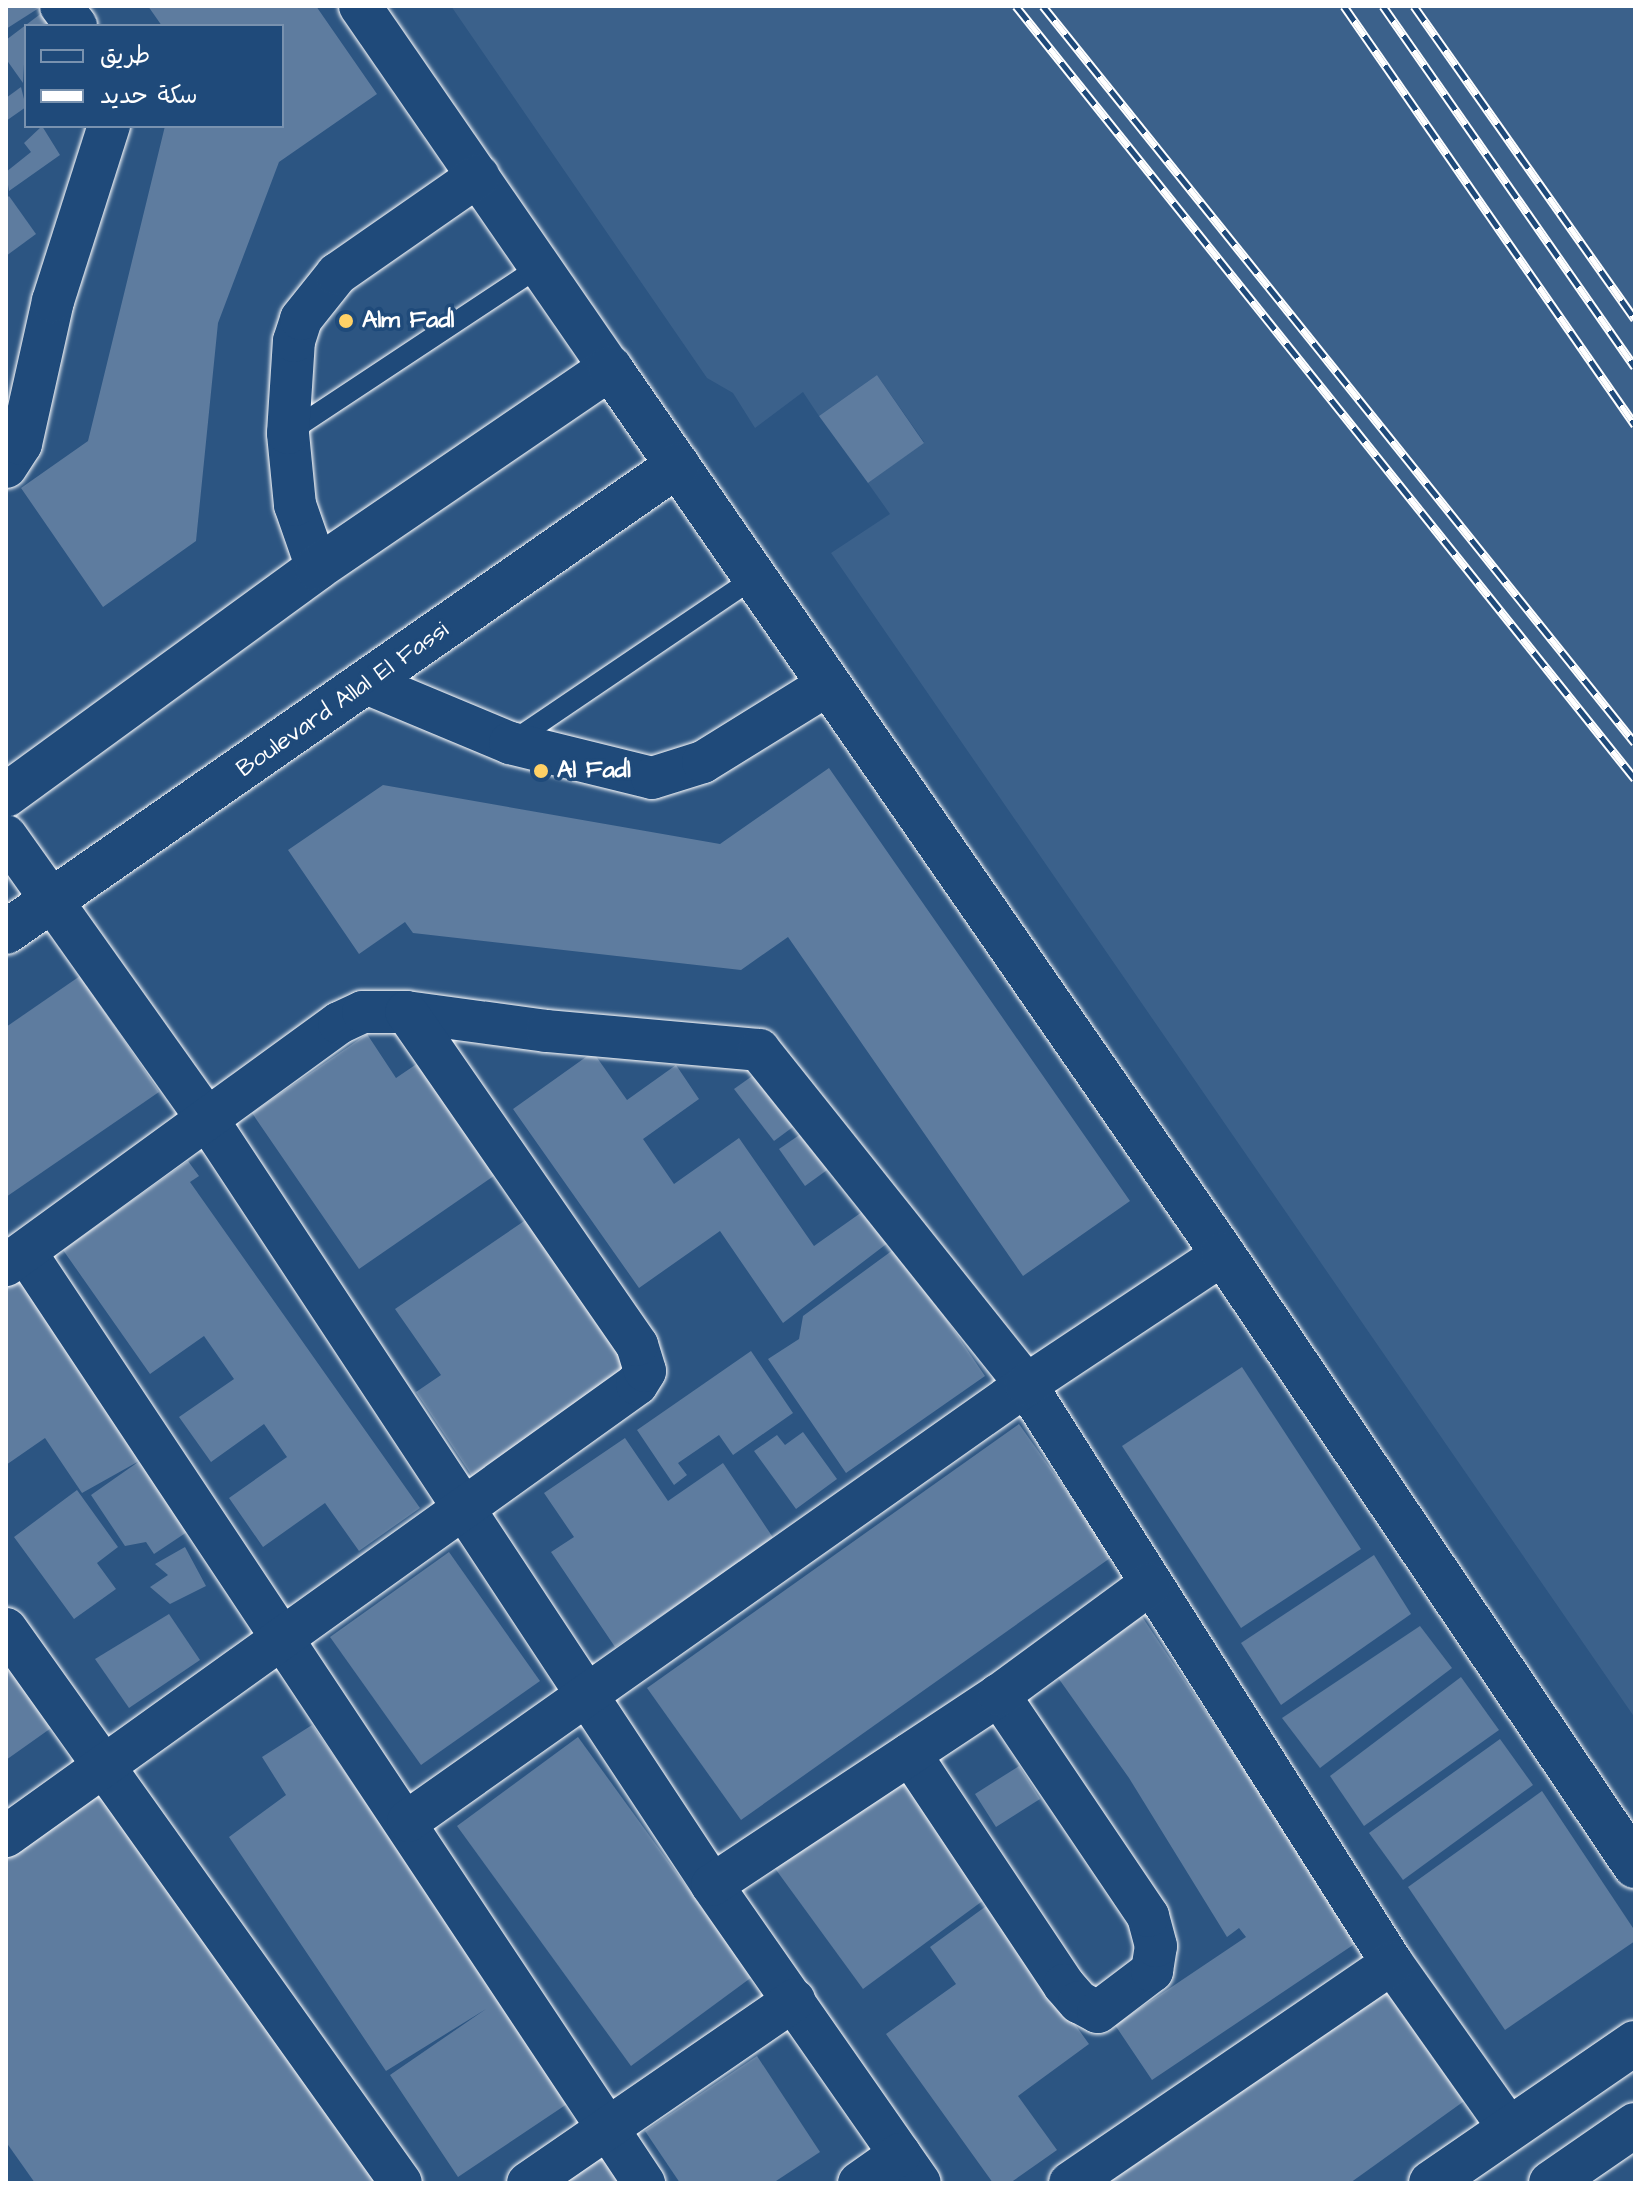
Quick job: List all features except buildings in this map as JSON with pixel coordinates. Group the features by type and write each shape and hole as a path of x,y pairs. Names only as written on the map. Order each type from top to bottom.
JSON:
{"street":[{"path":"61,6 74,24"},
{"path":"360,6 1223,1254 1631,1867"},
{"path":"11,444 108,128"},
{"path":"317,568 295,505 288,433 294,341 315,296 337,274 478,176"},
{"path":"6,795 317,568 610,368"},
{"name":"Boulevard Allal El Fassi","path":"6,932 678,465"},
{"path":"366,683 510,743 652,778 679,773 827,685"},
{"path":"6,836 50,903 207,1119 712,1885 910,2169 859,2183"},
{"path":"644,2183 606,2130 408,1821 284,1635 16,1259 339,1023 363,1012 406,1012 547,1031 759,1050 1026,1385 1392,1963 1509,2128"},
{"path":"6,1836 104,1769 284,1635 637,1384 644,1359 406,1012"},
{"path":"408,1821 1026,1385 1223,1254"},
{"path":"712,1885 999,1695 1150,1584"},
{"path":"6,1629 401,2183"},
{"path":"910,1754 1064,1985 1079,2002 1098,2012 1152,1971 1156,1946 1148,1916 999,1695"},
{"path":"1070,2183 1392,1963"},
{"path":"528,2183 794,2000"},
{"path":"1431,2183 1635,2043"},
{"path":"1553,2183 1635,2125"}],"lane":[{"path":"288,433 540,266"},
{"path":"510,743 755,577"}],"shaded area":[{"path":"451,6 1635,6 1635,1718 831,553 890,514 868,483 924,442 877,375 819,416 803,392 755,428 733,393 707,378"}],"railway":[{"path":"1016,6 1635,779"},
{"path":"1043,6 1635,743"},
{"path":"1344,6 1635,425"},
{"path":"1383,6 1635,367"},
{"path":"1414,6 1635,319"}],"place":[{"name":"Alm Fadl","path":"346,321"},
{"name":"Al Fadl","path":"541,771"}]}
